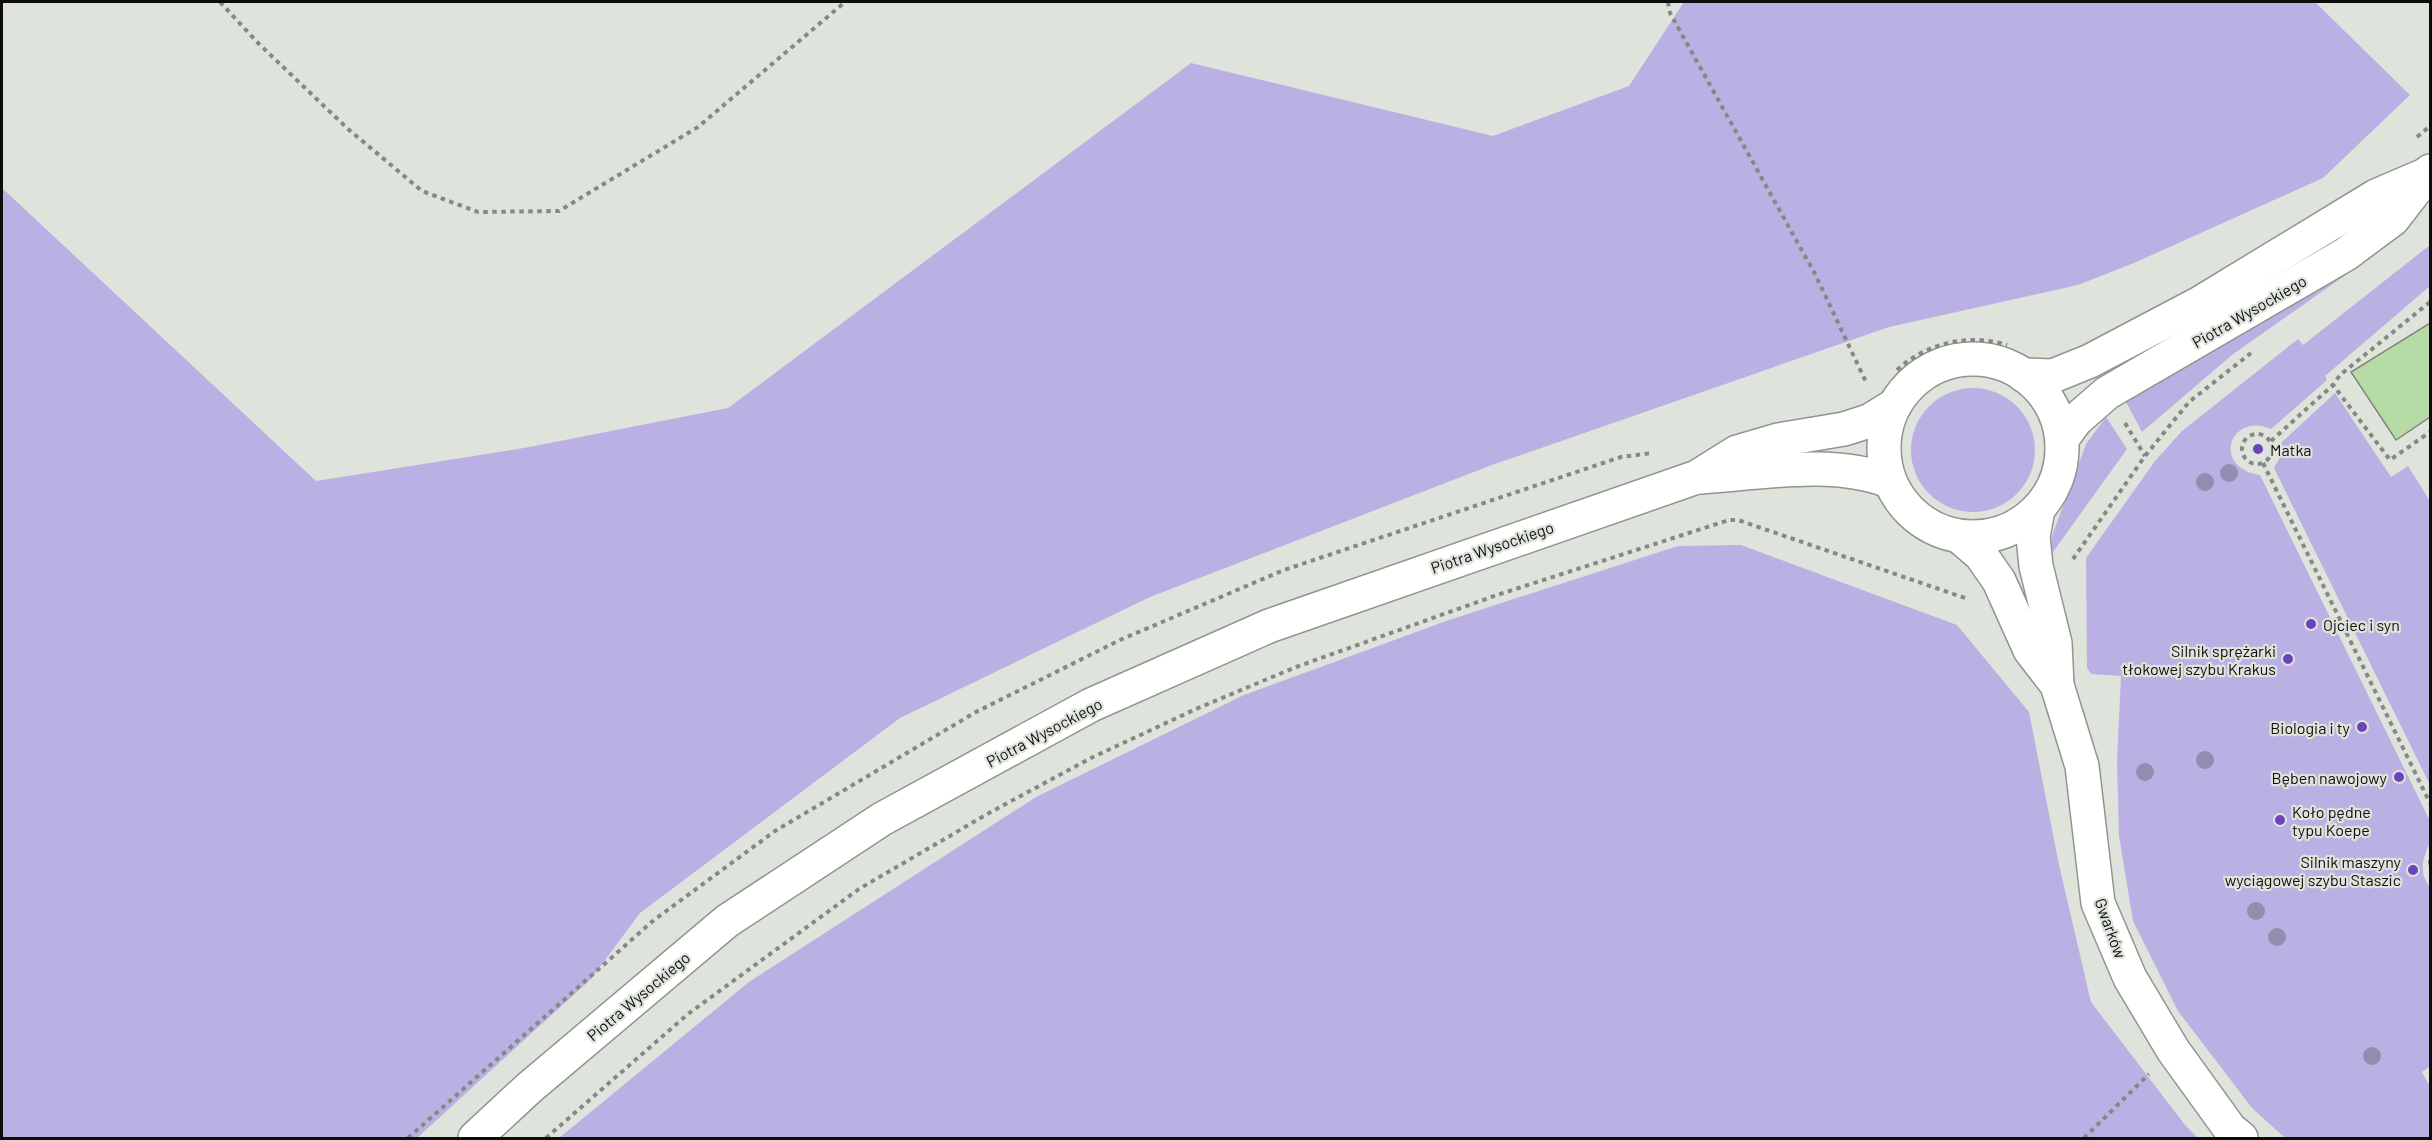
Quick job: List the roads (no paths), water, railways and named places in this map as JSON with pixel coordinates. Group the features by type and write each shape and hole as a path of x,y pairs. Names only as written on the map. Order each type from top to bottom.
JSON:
{"street":[{"name":"Piotra Wysockiego","path":"2023,375 2053,376 2090,361 2200,303 2376,195 2430,172"},
{"name":"Piotra Wysockiego","path":"2062,440 2076,420 2107,393 2346,254 2393,219 2430,172"},
{"path":"1977,359 2001,363 2023,375 2035,384 2053,409 2062,440 2062,458 2057,476 2038,509 2003,532 1982,537 1960,537 1925,524 1898,497 1889,481 1884,446 1886,429 1895,405 1910,385 1929,370 1952,361 1977,359"},
{"name":"Piotra Wysockiego","path":"475,1138 529,1088 727,921 882,819 1091,705 1269,626 1697,477 1737,452 1778,440 1844,429 1869,421 1895,405"},
{"name":"Piotra Wysockiego","path":"1697,477 1840,470 1871,474 1889,481"},
{"name":"Gwarków","path":"2038,509 2032,537 2036,566 2055,643 2057,685 2082,766 2098,903 2130,978 2173,1050 2230,1129 2241,1138"},
{"name":"Gwarków","path":"1960,537 1981,555 1999,581 2030,650 2057,685"}],"place":[{"name":"Matka","path":"2258,449"},
{"name":"Ojciec i syn","path":"2311,624"},
{"name":"Silnik sprężarki tłokowej szybu Krakus","path":"2288,659"},
{"name":"Biologia i ty","path":"2362,727"},
{"name":"Bęben nawojowy","path":"2399,777"},
{"name":"Koło pędne typu Koepe","path":"2280,820"},
{"name":"Silnik maszyny wyciągowej szybu Staszic","path":"2413,870"}]}
